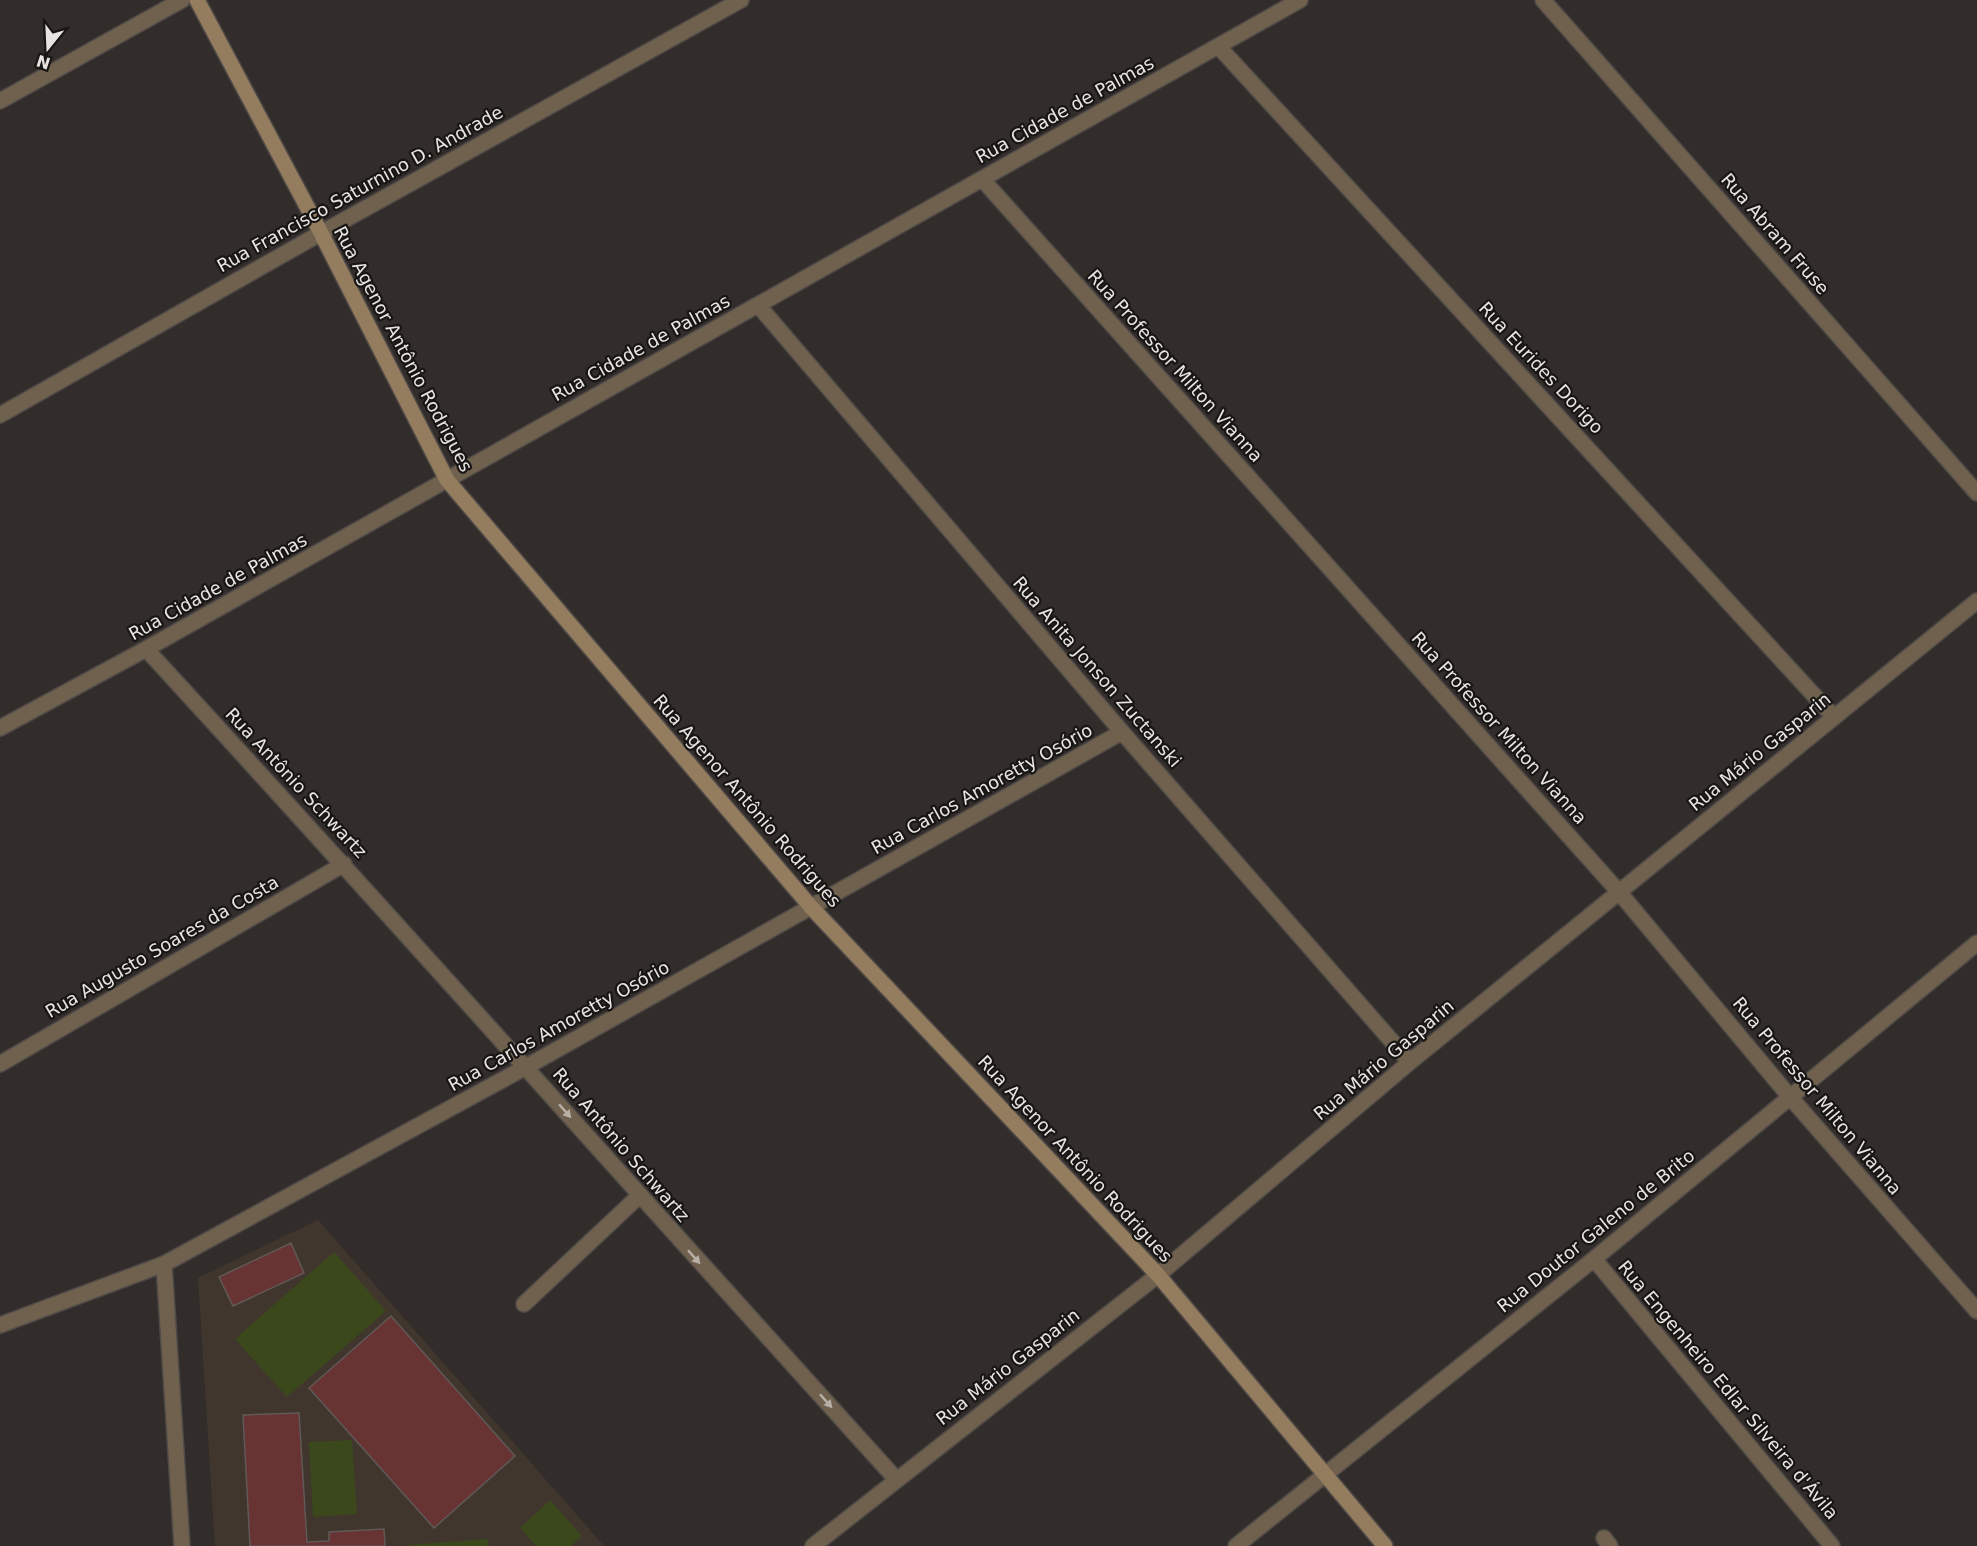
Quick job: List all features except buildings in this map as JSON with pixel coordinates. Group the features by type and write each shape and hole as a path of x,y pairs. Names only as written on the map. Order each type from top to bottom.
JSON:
{"street":[{"path":"0,101 182,0"},
{"name":"Rua Agenor Antônio Rodrigues","path":"196,0 321,233 447,480 811,907 1158,1275 1385,1546"},
{"name":"Rua Francisco Saturnino D. Andrade","path":"0,415 321,233 741,0"},
{"name":"Rua Cidade de Palmas","path":"0,728 146,649 1300,0"},
{"name":"Rua Abram Fruse","path":"1543,0 1977,493"},
{"name":"Rua Eurides Dorigo","path":"1218,46 1834,717"},
{"name":"Rua Professor Milton Vianna","path":"982,179 1619,891 1790,1097 1975,1304"},
{"name":"Rua Anita Jonson Zuctanski","path":"758,305 1122,732 1410,1062"},
{"name":"Rua Mário Gasparin","path":"813,1546 1158,1275 1410,1062 1977,600"},
{"name":"Rua Antônio Schwartz","path":"146,649 344,864 639,1197 896,1479"},
{"name":"Rua Carlos Amoretty Osório","path":"0,1325 164,1264 526,1067 1122,732"},
{"name":"Rua Augusto Soares da Costa","path":"0,1065 344,864"},
{"name":"Rua Doutor Galeno de Brito","path":"1236,1546 1594,1259 1977,943"},
{"path":"524,1304 639,1197"},
{"name":"Rua Engenheiro Edlar Silveira d'Ávila","path":"1594,1259 1832,1546"},
{"path":"164,1264 182,1546"}],"shaded area":[{"path":"318,1220 604,1546 215,1546 198,1278"}],"green space":[{"path":"334,1252 386,1311 287,1397 235,1339"},
{"path":"352,1440 357,1514 313,1517 309,1442"},
{"path":"550,1500 582,1536 571,1546 536,1546 520,1528"},
{"path":"488,1539 489,1546 408,1546 408,1545"}]}
